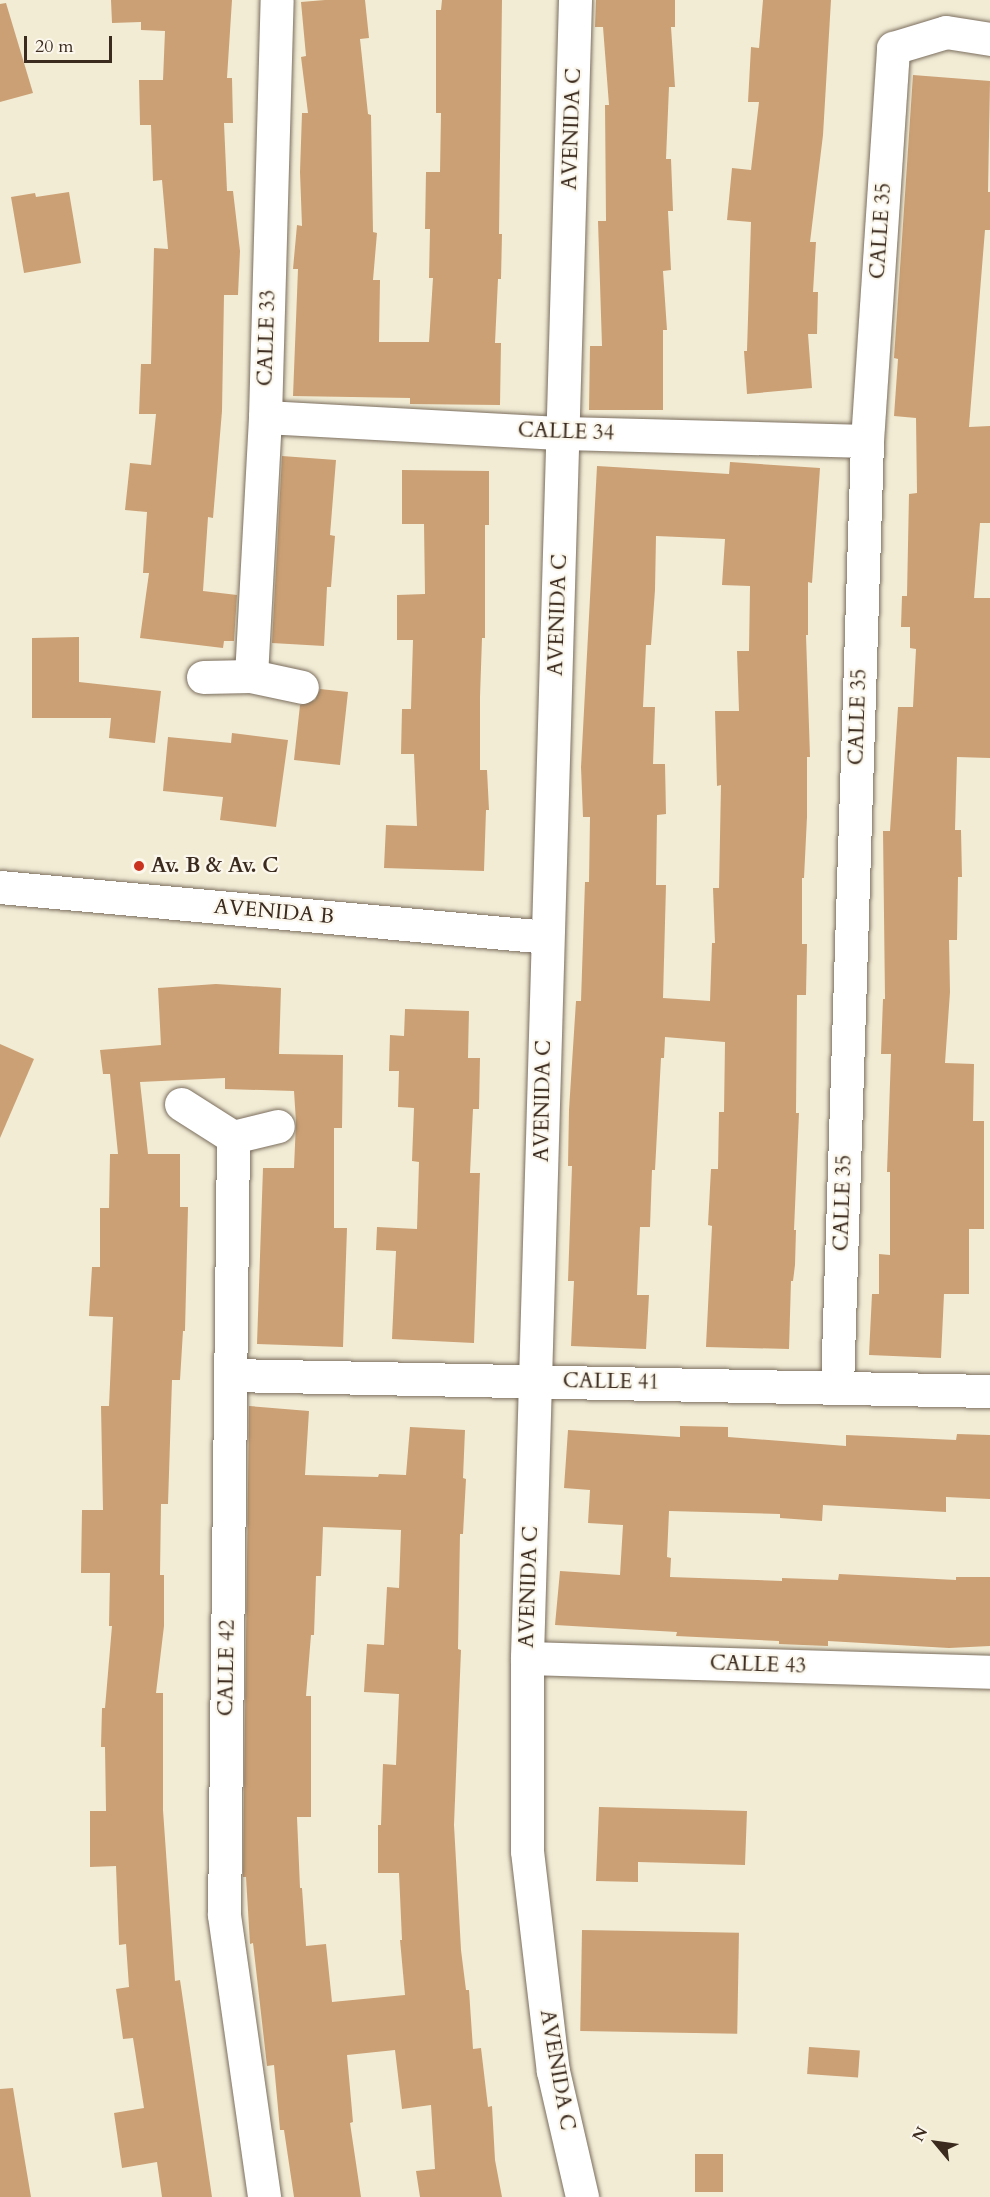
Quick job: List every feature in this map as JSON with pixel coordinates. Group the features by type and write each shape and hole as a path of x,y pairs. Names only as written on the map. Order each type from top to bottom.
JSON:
{"street":[{"name":"CALLE 33","path":"251,675 265,417 277,0"},
{"name":"AVENIDA C","path":"575,0 527,1658 527,1851 553,2071 582,2197"},
{"name":"CALLE 35","path":"837,1387 867,441 893,48 946,32 990,39"},
{"name":"CALLE 34","path":"265,417 564,433 867,441"},
{"path":"203,677 251,675 302,687"},
{"name":"AVENIDA B","path":"0,887 547,938"},
{"path":"181,1104 233,1137 278,1126"},
{"name":"CALLE 42","path":"233,1137 224,1915 264,2197"},
{"name":"CALLE 41","path":"231,1375 990,1391"},
{"name":"CALLE 43","path":"527,1658 990,1672"}],"building":[{"path":"111,0 232,0 227,78 232,78 233,123 224,123 227,191 233,191 240,251 238,295 224,295 222,411 213,518 208,517 203,591 237,595 234,641 224,641 223,648 140,638 149,573 143,573 147,512 125,510 130,463 151,465 156,414 139,414 141,364 151,364 154,248 168,249 162,180 153,181 151,125 140,125 139,80 163,80 165,31 141,30 141,22 112,23"},
{"path":"365,0 369,38 360,39 368,114 371,115 373,232 377,233 373,280 380,280 379,342 429,342 433,278 429,278 430,229 425,229 426,172 440,172 441,113 436,113 436,10 441,10 442,0 502,0 499,234 502,234 501,279 498,279 495,343 501,343 500,405 410,404 410,398 293,396 298,269 293,269 297,225 302,226 300,172 302,113 308,113 301,57 306,56 301,2"},
{"path":"596,0 675,0 675,27 671,27 675,87 669,87 666,159 671,159 673,211 668,211 671,270 663,271 667,330 663,330 663,410 589,410 590,346 602,346 598,221 606,221 605,105 609,105 603,27 595,27"},
{"path":"763,0 831,0 823,135 810,242 816,242 813,292 818,292 817,334 808,334 812,388 747,394 744,351 747,351 751,222 727,220 732,168 751,170 759,102 748,102 751,47 759,48"},
{"path":"6,3 33,93 0,102 0,4"},
{"path":"913,75 990,81 988,192 990,192 990,230 985,230 969,427 990,426 990,523 980,523 974,598 990,598 990,758 957,757 955,830 961,830 962,877 958,877 957,940 949,940 950,992 945,1063 974,1064 973,1121 984,1121 984,1229 969,1229 969,1294 944,1294 941,1358 869,1355 872,1294 879,1294 879,1254 890,1255 890,1172 887,1172 891,1054 881,1054 883,999 885,999 883,831 890,831 898,707 913,707 916,649 910,648 910,627 901,627 902,596 907,596 909,494 917,493 916,418 894,416 898,359 894,358"},
{"path":"69,192 81,263 24,273 11,197 35,193 36,197"},
{"path":"282,456 336,460 330,535 335,536 331,587 327,587 324,646 272,643"},
{"path":"730,462 820,468 812,583 808,582 808,635 806,635 810,757 807,757 802,944 807,944 806,995 797,995 796,1113 799,1113 794,1230 796,1230 795,1265 793,1281 791,1281 789,1349 706,1347 712,1226 708,1225 711,1169 718,1169 719,1112 724,1112 725,1042 665,1037 664,1058 661,1058 655,1170 652,1170 650,1227 640,1227 637,1295 649,1295 646,1349 571,1346 574,1281 568,1281 572,1166 568,1166 569,1110 576,1001 581,1001 585,882 589,882 590,817 583,817 581,767 597,466 729,474","holes":["656,536 725,539 722,585 750,586 749,651 737,651 739,711 715,711 717,786 721,785 719,888 713,888 715,943 712,943 710,1001 663,998 666,885 656,885 657,815 666,814 665,764 653,764 655,707 643,707 646,645 651,645"]},
{"path":"402,470 489,471 489,525 485,525 485,638 482,638 480,697 480,770 487,770 489,810 486,810 484,871 384,868 386,825 417,826 414,754 401,754 402,709 411,709 413,640 397,640 397,595 425,594 424,524 402,524"},
{"path":"79,637 79,682 161,691 155,743 109,738 111,718 32,718 32,638"},
{"path":"320,689 348,692 340,765 294,760 300,705 315,700"},
{"path":"232,733 288,740 276,827 220,820 223,797 163,791 168,737 231,743"},
{"path":"216,984 281,988 279,1054 343,1055 342,1128 334,1128 334,1228 347,1228 343,1347 257,1344 263,1168 294,1168 296,1122 294,1091 225,1089 225,1078 140,1082 148,1154 180,1154 180,1207 188,1207 185,1331 183,1331 180,1380 172,1380 168,1504 161,1504 160,1575 164,1575 164,1626 156,1693 163,1693 163,1810 175,1981 180,1980 212,2197 162,2197 157,2162 122,2168 114,2113 144,2108 133,2038 123,2039 116,1989 129,1987 126,1944 119,1945 116,1866 90,1867 90,1811 106,1811 105,1747 101,1747 102,1708 105,1708 112,1626 109,1626 110,1573 81,1573 82,1510 103,1510 101,1406 109,1406 113,1317 89,1316 92,1267 100,1267 100,1208 109,1208 110,1154 118,1154 110,1074 103,1074 100,1050 161,1045 158,988"},
{"path":"405,1009 469,1011 468,1058 480,1058 479,1109 473,1109 470,1173 480,1173 474,1343 392,1339 396,1251 376,1250 377,1227 417,1229 419,1162 412,1161 414,1108 398,1107 399,1071 389,1071 390,1035 404,1036"},
{"path":"0,1044 34,1059 0,1138"},
{"path":"249,1406 309,1411 305,1475 378,1477 379,1474 406,1475 410,1427 465,1430 463,1478 466,1479 463,1534 460,1534 458,1649 461,1650 454,1825 461,1950 466,1990 469,1990 473,2049 481,2048 488,2107 492,2106 495,2160 502,2197 420,2197 416,2171 435,2169 431,2105 402,2109 395,2050 347,2055 353,2122 350,2123 361,2197 294,2197 284,2130 280,2130 274,2065 267,2066 253,1943 250,1944 246,1877 243,1877","holes":["323,1527 401,1530 399,1588 387,1587 384,1645 367,1644 364,1692 399,1694 396,1765 383,1764 381,1825 378,1825 378,1873 399,1873 402,1940 400,1940 405,1995 332,2002 326,1944 306,1946 302,1888 300,1888 297,1817 311,1817 311,1696 306,1696 311,1635 314,1635 316,1576 321,1576"]},
{"path":"680,1426 728,1427 728,1437 846,1446 846,1435 956,1440 957,1434 990,1435 990,1499 946,1497 946,1512 823,1505 822,1521 780,1518 780,1514 669,1511 667,1557 671,1558 670,1577 782,1581 782,1578 838,1580 839,1574 956,1580 956,1577 990,1577 990,1646 949,1648 828,1641 828,1646 779,1644 779,1641 676,1636 677,1632 555,1625 560,1571 620,1575 623,1525 588,1523 590,1490 564,1488 568,1430 680,1437"},
{"path":"599,1807 747,1811 745,1865 638,1862 638,1882 596,1881"},
{"path":"582,1930 739,1933 737,2034 580,2031"},
{"path":"809,2047 860,2051 858,2077 807,2074"},
{"path":"13,2088 31,2197 0,2197 0,2089"},
{"path":"695,2154 723,2154 723,2192 695,2192"}],"place":[{"name":"Av. B & Av. C","path":"139,866"}]}
